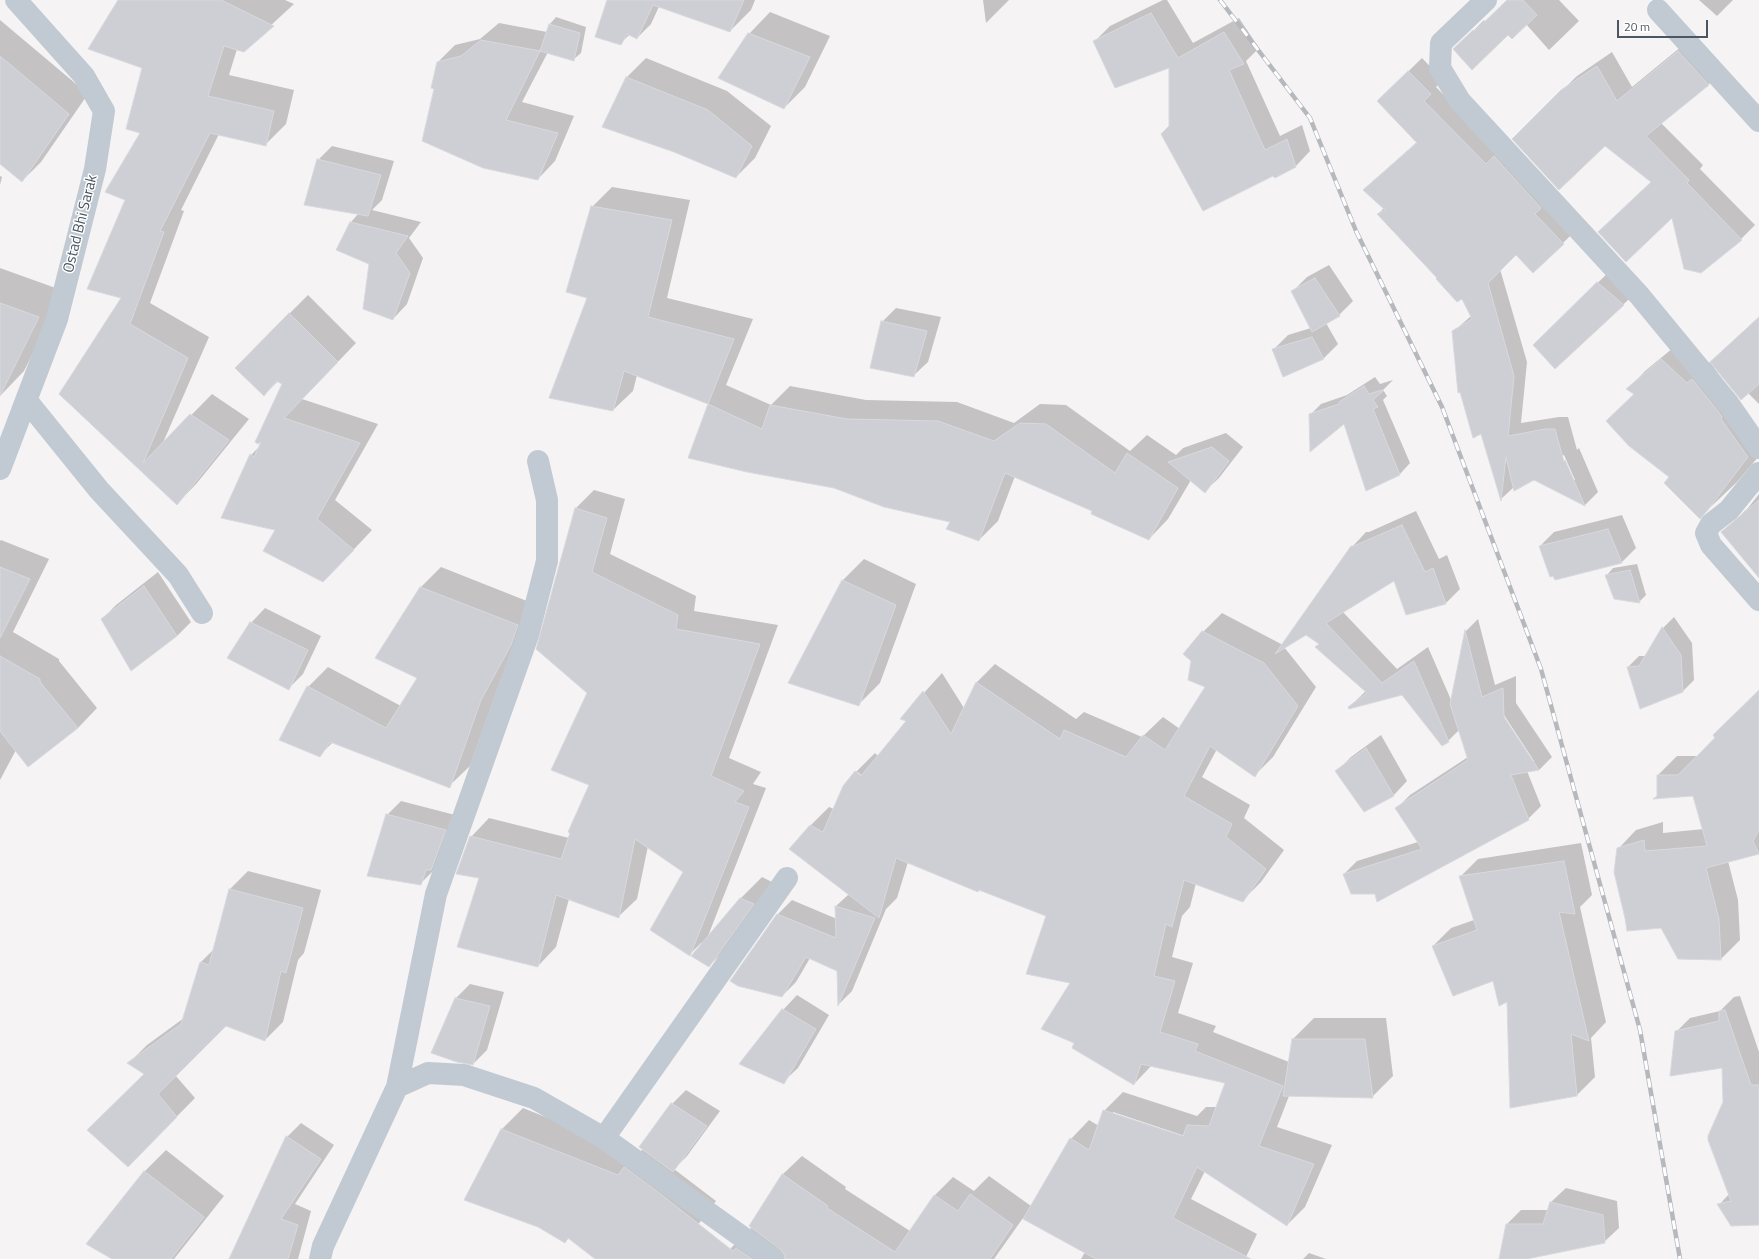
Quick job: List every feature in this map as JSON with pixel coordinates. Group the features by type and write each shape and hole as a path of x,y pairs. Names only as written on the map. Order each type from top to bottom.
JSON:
{"street":[{"name":"Ostad Bhi Sarak","path":"0,469 57,319 95,169 104,111 84,76 16,0"},
{"path":"1486,0 1441,43 1440,68 1460,102 1639,295 1728,403 1759,448"},
{"path":"1658,10 1759,121"},
{"path":"27,401 99,490 178,575 202,613"},
{"path":"320,1259 323,1246 397,1087 436,894 528,635 547,561 547,500 538,461"},
{"path":"1759,473 1729,510 1711,524 1706,533 1711,545 1759,600"},
{"path":"604,1138 787,878"},
{"path":"397,1087 428,1073 464,1075 534,1098 604,1138 773,1259"}],"building":[{"path":"118,0 221,0 274,26 244,52 224,46 208,96 274,111 266,146 210,133 160,231 164,232 130,324 188,358 143,463 190,414 229,440 177,505 59,394 121,298 87,289 125,200 105,192 140,133 126,129 142,68 88,49"},
{"path":"607,0 744,0 730,32 653,5 637,39 627,34 621,45 595,37"},
{"path":"1507,0 1523,0 1537,15 1512,39 1508,35 1472,70 1453,49 1473,30 1475,31"},
{"path":"1151,13 1178,58 1224,32 1244,64 1229,70 1265,150 1287,139 1296,167 1275,178 1273,176 1203,211 1161,134 1169,126 1169,68 1115,88 1093,41"},
{"path":"549,24 580,33 574,61 540,51"},
{"path":"748,33 810,57 784,109 718,78"},
{"path":"481,40 540,51 506,120 558,133 538,180 483,168 422,141 434,89 431,88 437,62 461,56"},
{"path":"1678,51 1709,85 1646,136 1689,180 1687,183 1742,240 1701,273 1684,269 1672,218 1626,262 1598,232 1651,182 1605,146 1559,190 1512,139 1561,90 1597,66 1617,101"},
{"path":"0,56 69,114 22,182 0,164"},
{"path":"1408,71 1431,94 1424,101 1486,164 1494,156 1541,208 1535,214 1564,244 1533,273 1516,255 1488,283 1514,376 1508,436 1545,429 1555,429 1564,462 1565,460 1585,506 1534,480 1514,491 1506,457 1501,501 1481,434 1473,438 1460,392 1458,393 1452,331 1472,319 1462,299 1457,302 1436,279 1437,278 1377,214 1385,210 1363,190 1417,143 1377,101"},
{"path":"626,77 708,110 752,146 736,178 674,152 602,127"},
{"path":"317,159 381,175 368,216 304,205"},
{"path":"591,206 672,220 648,317 734,339 708,404 624,371 613,411 549,398 587,298 566,292"},
{"path":"350,222 408,236 396,253 410,273 393,320 363,309 369,264 336,250"},
{"path":"1315,278 1340,316 1312,332 1291,291"},
{"path":"1597,282 1624,305 1555,369 1533,345"},
{"path":"0,303 39,317 0,396"},
{"path":"289,313 338,362 284,418 360,443 317,519 354,550 323,582 263,551 275,530 221,518 250,454 254,457 261,442 258,444 255,442 282,384 276,381 264,396 235,368"},
{"path":"1759,317 1759,384 1741,400 1710,362"},
{"path":"881,321 927,331 914,377 870,368"},
{"path":"1312,337 1324,359 1283,377 1272,349"},
{"path":"1661,359 1687,383 1692,379 1718,411 1722,417 1721,419 1748,457 1700,519 1664,483 1669,477 1629,446 1606,421 1634,394 1626,389"},
{"path":"1364,386 1369,394 1383,391 1373,400 1378,407 1373,409 1400,475 1366,491 1344,424 1310,452 1309,414 1339,404 1339,402"},
{"path":"708,404 762,429 770,405 847,419 938,421 994,441 1020,423 1046,424 1115,473 1127,453 1178,488 1149,540 1091,514 1092,511 1005,473 979,541 946,529 950,522 884,507 834,488 747,472 688,458"},
{"path":"1212,447 1229,461 1205,493 1168,462"},
{"path":"1759,500 1759,578 1721,532"},
{"path":"575,508 607,518 592,572 678,615 676,629 760,644 711,776 744,791 735,802 749,807 690,956 650,930 683,872 635,839 619,918 556,895 538,967 457,947 479,878 456,874 470,836 561,859 570,833 568,832 589,785 551,770 587,693 536,649"},
{"path":"1402,525 1425,572 1433,568 1446,604 1406,615 1394,581 1326,623 1382,683 1414,661 1449,742 1442,746 1402,695 1349,709 1348,707 1367,693 1315,647 1319,644 1306,635 1275,654 1351,546"},
{"path":"1608,529 1622,563 1555,580 1553,576 1550,577 1539,546"},
{"path":"0,567 30,579 0,638"},
{"path":"1630,570 1640,603 1614,599 1605,575"},
{"path":"842,580 896,605 859,706 788,683"},
{"path":"144,586 177,636 131,671 101,619"},
{"path":"420,587 518,625 511,645 481,700 450,788 330,742 320,757 279,740 307,686 386,728 417,678 375,658"},
{"path":"250,622 308,650 289,690 227,658"},
{"path":"1662,627 1681,655 1683,692 1640,709 1627,667 1639,666"},
{"path":"1465,630 1482,697 1503,688 1504,717 1539,770 1511,775 1529,820 1377,902 1375,894 1351,894 1343,874 1422,849 1395,808 1468,760 1450,704"},
{"path":"1202,631 1264,663 1298,706 1255,777 1210,746 1184,796 1232,824 1226,837 1266,869 1243,902 1184,880 1172,927 1166,924 1154,976 1175,981 1160,1032 1198,1044 1195,1051 1283,1086 1259,1146 1314,1164 1287,1226 1197,1167 1173,1218 1251,1259 1096,1259 1023,1219 1070,1138 1089,1150 1103,1110 1183,1136 1187,1125 1209,1126 1225,1083 1141,1064 1134,1085 1072,1048 1074,1043 1041,1029 1070,983 1026,974 1046,916 979,890 978,892 896,858 879,918 789,849 810,825 823,832 843,786 855,771 861,776 906,721 900,719 923,691 951,734 976,682 1060,739 1064,730 1126,757 1143,735 1165,750 1205,687 1188,680 1191,661 1183,654"},
{"path":"0,656 40,679 40,682 78,728 28,767 0,731"},
{"path":"1759,690 1759,830 1753,841 1759,854 1706,868 1719,919 1721,960 1678,959 1661,928 1627,931 1614,872 1617,848 1644,840 1645,851 1707,846 1693,796 1653,799 1657,796 1657,775 1678,775 1715,738 1713,735"},
{"path":"1366,748 1394,796 1364,812 1335,771"},
{"path":"386,814 446,830 431,870 426,870 421,885 367,876"},
{"path":"1564,861 1575,914 1559,912 1589,1041 1571,1034 1577,1096 1510,1108 1507,1002 1499,1006 1493,981 1453,996 1432,946 1477,930 1459,876"},
{"path":"229,889 303,908 286,973 281,971 265,1041 226,1026 158,1094 177,1117 128,1167 87,1130 144,1074 127,1063 181,1024 200,962 209,965"},
{"path":"740,898 754,904 709,967 691,956"},
{"path":"835,906 875,918 838,1006 837,971 806,957 782,997 738,986 730,981 777,914 836,938"},
{"path":"455,998 490,1006 473,1065 457,1062 431,1053"},
{"path":"782,1009 816,1029 784,1084 739,1064"},
{"path":"1725,1010 1751,1085 1759,1085 1759,1225 1731,1226 1717,1204 1731,1201 1708,1140 1708,1136 1723,1102 1722,1068 1670,1076 1675,1031 1719,1021 1719,1011"},
{"path":"1292,1039 1365,1039 1373,1098 1283,1096"},
{"path":"671,1103 707,1126 673,1172 639,1147"},
{"path":"501,1129 618,1175 624,1167 733,1251 736,1248 752,1259 595,1259 568,1238 565,1243 538,1227 464,1200"},
{"path":"286,1136 321,1159 281,1219 298,1225 288,1259 229,1259"},
{"path":"144,1171 204,1217 171,1259 112,1259 86,1244"},
{"path":"782,1174 828,1206 827,1208 895,1252 934,1195 958,1211 970,1194 1013,1225 990,1259 785,1259 784,1254 780,1249 749,1226"},
{"path":"1550,1202 1603,1215 1605,1243 1527,1259 1499,1259 1506,1224 1543,1224"}],"railway":[{"path":"1220,0 1310,118 1356,231 1442,407 1541,669 1640,1030 1680,1259"}]}
